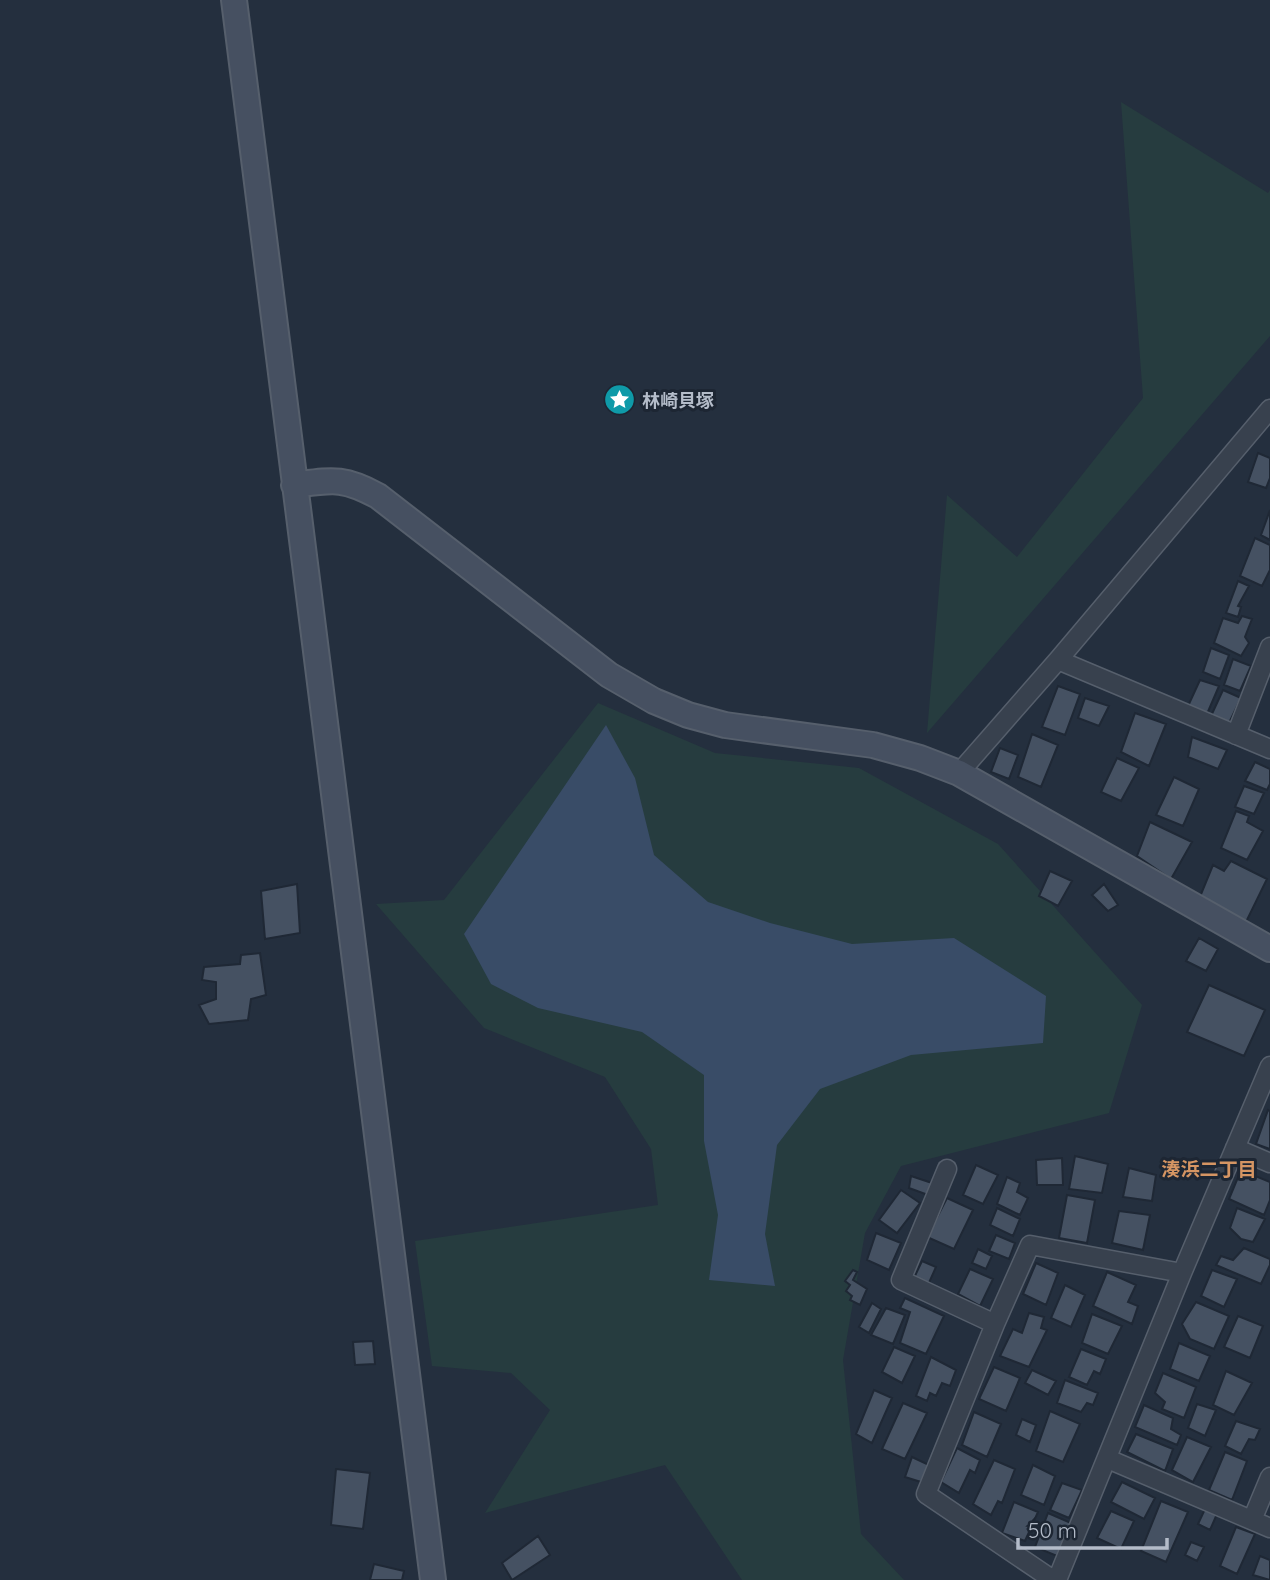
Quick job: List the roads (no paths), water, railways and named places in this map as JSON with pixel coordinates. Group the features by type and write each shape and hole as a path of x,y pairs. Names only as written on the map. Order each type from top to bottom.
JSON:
{"street":[{"path":"234,0 433,1580"},
{"path":"959,773 1268,413"},
{"path":"294,485 344,481 355,483 378,496 609,675 654,701 688,715 725,725 873,746 920,758 959,773 1270,949"},
{"path":"1236,735 1270,647"},
{"path":"1058,660 1270,749"},
{"path":"1182,1273 1030,1245 926,1494 1055,1580 1108,1459 1182,1273 1270,1066"},
{"path":"1235,1148 1270,1163"},
{"path":"947,1169 901,1280 995,1324"},
{"path":"1108,1459 1270,1528"},
{"path":"1252,1520 1270,1477"}],"water":[{"path":"606,725 635,778 654,855 708,902 770,923 852,944 954,938 1046,996 1043,1043 911,1055 820,1089 777,1145 765,1234 775,1286 709,1280 718,1215 704,1141 704,1075 642,1032 538,1008 491,984 464,934"}],"place":[{"name":"林崎貝塚","path":"619,400"}],"district":[{"name":"湊浜二丁目","path":"1209,1169"}]}
